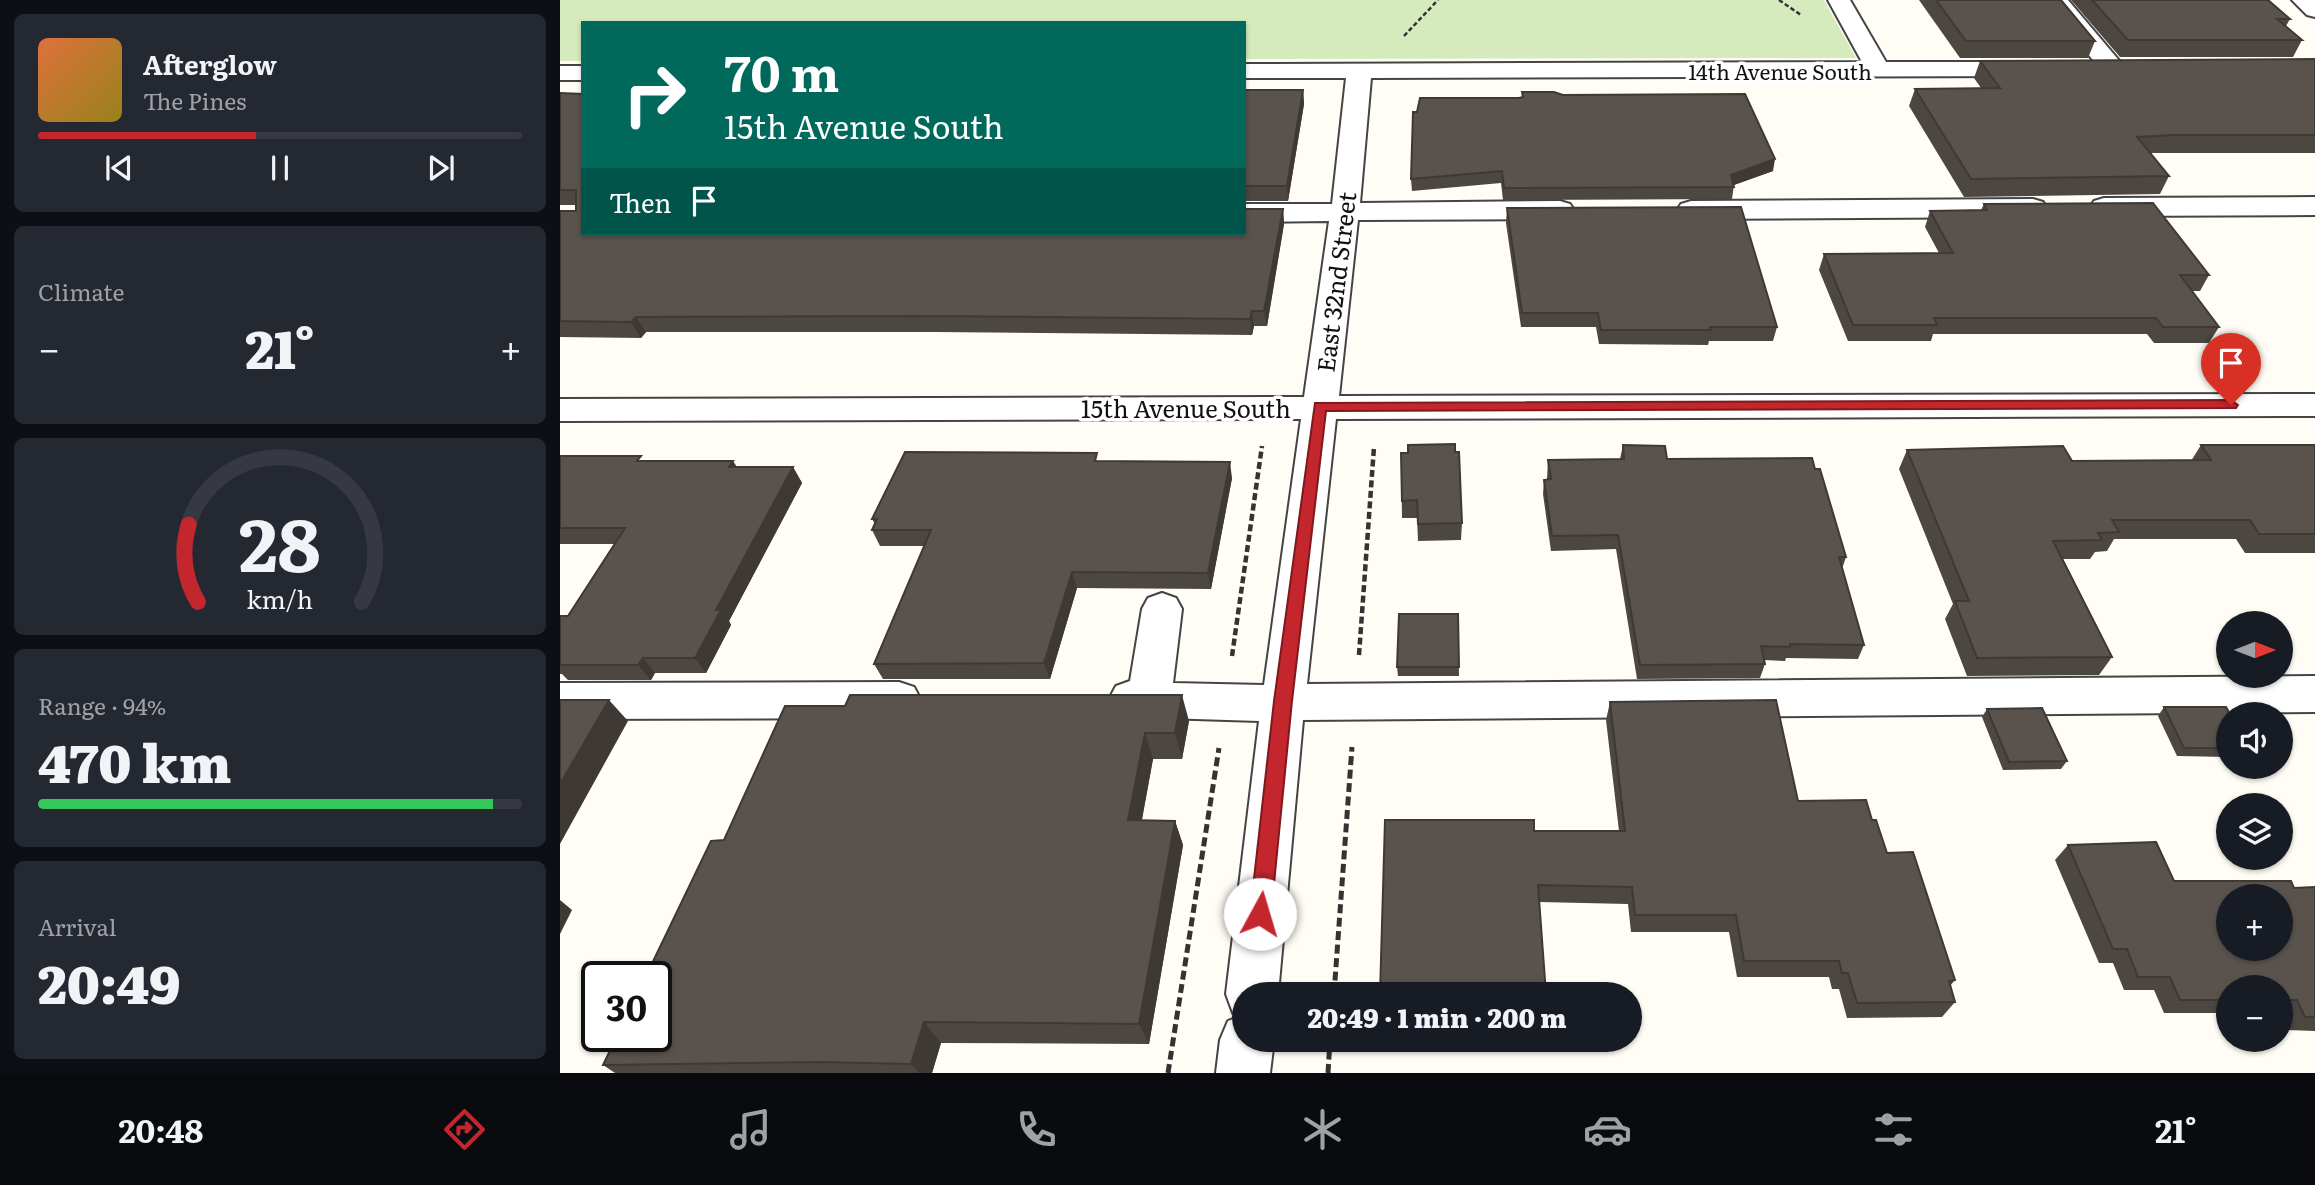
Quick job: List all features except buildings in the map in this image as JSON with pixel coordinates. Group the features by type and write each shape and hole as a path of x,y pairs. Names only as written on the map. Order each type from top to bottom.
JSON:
{"street":[{"path":"1839,0 1878,69"},
{"path":"2056,0 2113,69"},
{"path":"2303,0 2315,10"},
{"path":"2085,69 2140,68"},
{"name":"14th Avenue South","path":"1246,71 2058,69"},
{"name":"East 32nd Street","path":"1253,982 1283,701 1345,211 1359,71"},
{"path":"560,73 581,73"},
{"path":"1665,210 2315,206"},
{"path":"1246,213 1582,210"},
{"name":"15th Avenue South","path":"560,410 2315,405"},
{"path":"1149,699 1162,609"},
{"path":"1094,699 1226,703 2315,694"},
{"path":"560,701 943,700"},
{"path":"1243,1073 1246,1052"}],"path":[{"path":"1402,40 1405,32 1438,0"},
{"path":"1168,1073 1226,703 1262,446 1268,442"},
{"path":"1328,1073 1329,1052"}],"green space":[{"path":"560,0 1824,0 1856,58 1246,59 1246,21 581,21 581,61 560,61"}],"route":[{"path":"1260,914 1283,701 1320,407 2231,405"}]}
